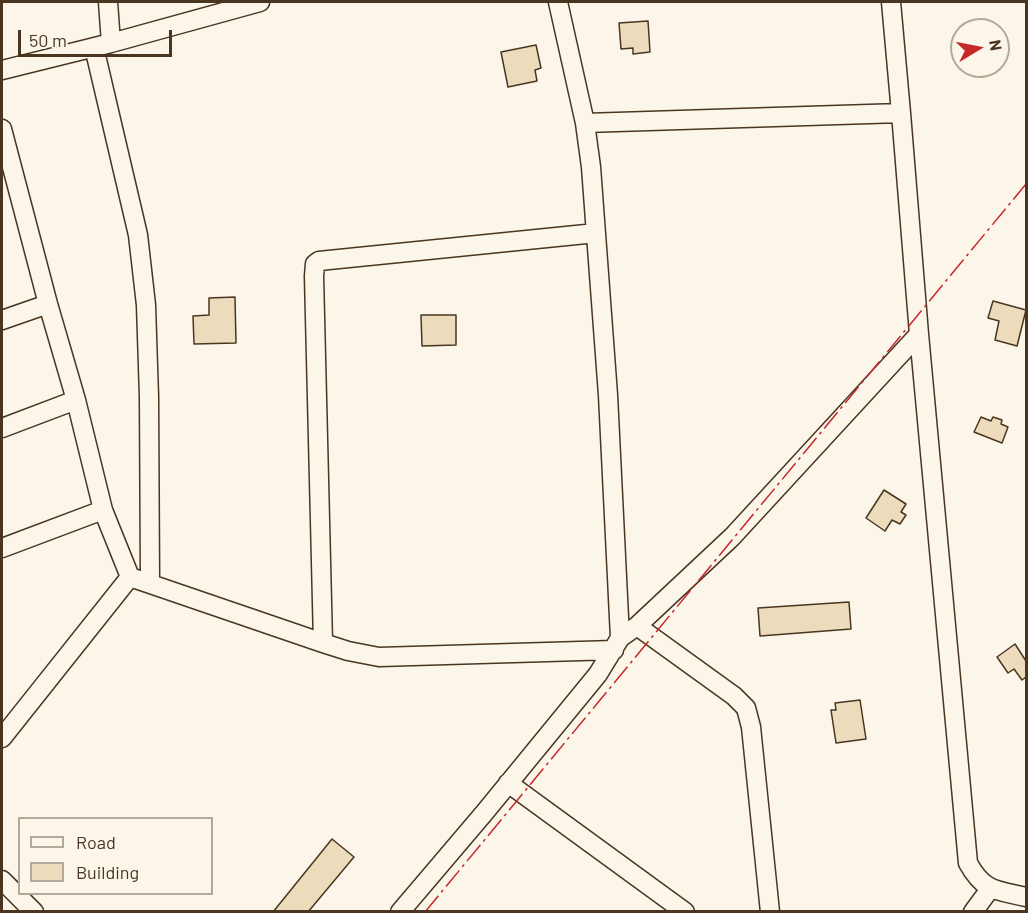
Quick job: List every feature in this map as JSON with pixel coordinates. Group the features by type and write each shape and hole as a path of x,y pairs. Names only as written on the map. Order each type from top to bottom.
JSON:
{"street":[{"path":"108,2 103,45 138,235 146,305 150,583"},
{"path":"2,70 260,2"},
{"path":"558,2 585,123 591,167 608,395 617,644"},
{"path":"891,2 968,863 975,877 990,889 1026,897"},
{"path":"585,123 901,113"},
{"path":"2,129 76,400 103,510 130,577"},
{"path":"323,644 315,264 319,261 596,234"},
{"path":"2,320 48,304"},
{"path":"400,912 598,674 617,644 732,537 919,334"},
{"path":"2,428 76,400"},
{"path":"2,548 103,510"},
{"path":"130,577 323,644 379,657 617,644"},
{"path":"2,738 130,577"},
{"path":"637,626 734,696 746,708 751,727 770,912"},
{"path":"508,783 685,912"},
{"path":"2,880 34,912"},
{"path":"973,912 990,889"}],"building":[{"path":"648,21 650,52 633,54 633,48 621,49 619,23"},
{"path":"536,45 541,68 535,70 537,81 508,87 501,52"},
{"path":"235,297 236,343 194,344 193,316 209,315 209,298"},
{"path":"993,301 1026,310 1017,346 995,340 999,321 988,318"},
{"path":"421,315 456,315 456,345 422,346"},
{"path":"981,417 991,421 993,417 1002,420 1001,424 1008,427 1002,443 974,432"},
{"path":"884,490 906,504 901,512 906,515 900,524 892,520 885,531 866,518"},
{"path":"849,602 851,629 760,636 758,608"},
{"path":"1015,644 1026,661 1026,677 1022,680 1014,669 1008,673 997,657"},
{"path":"860,700 866,739 836,743 831,710 836,710 835,703"},
{"path":"332,839 354,857 308,912 273,912"}],"power":[{"path":"425,912 1026,184"}]}
